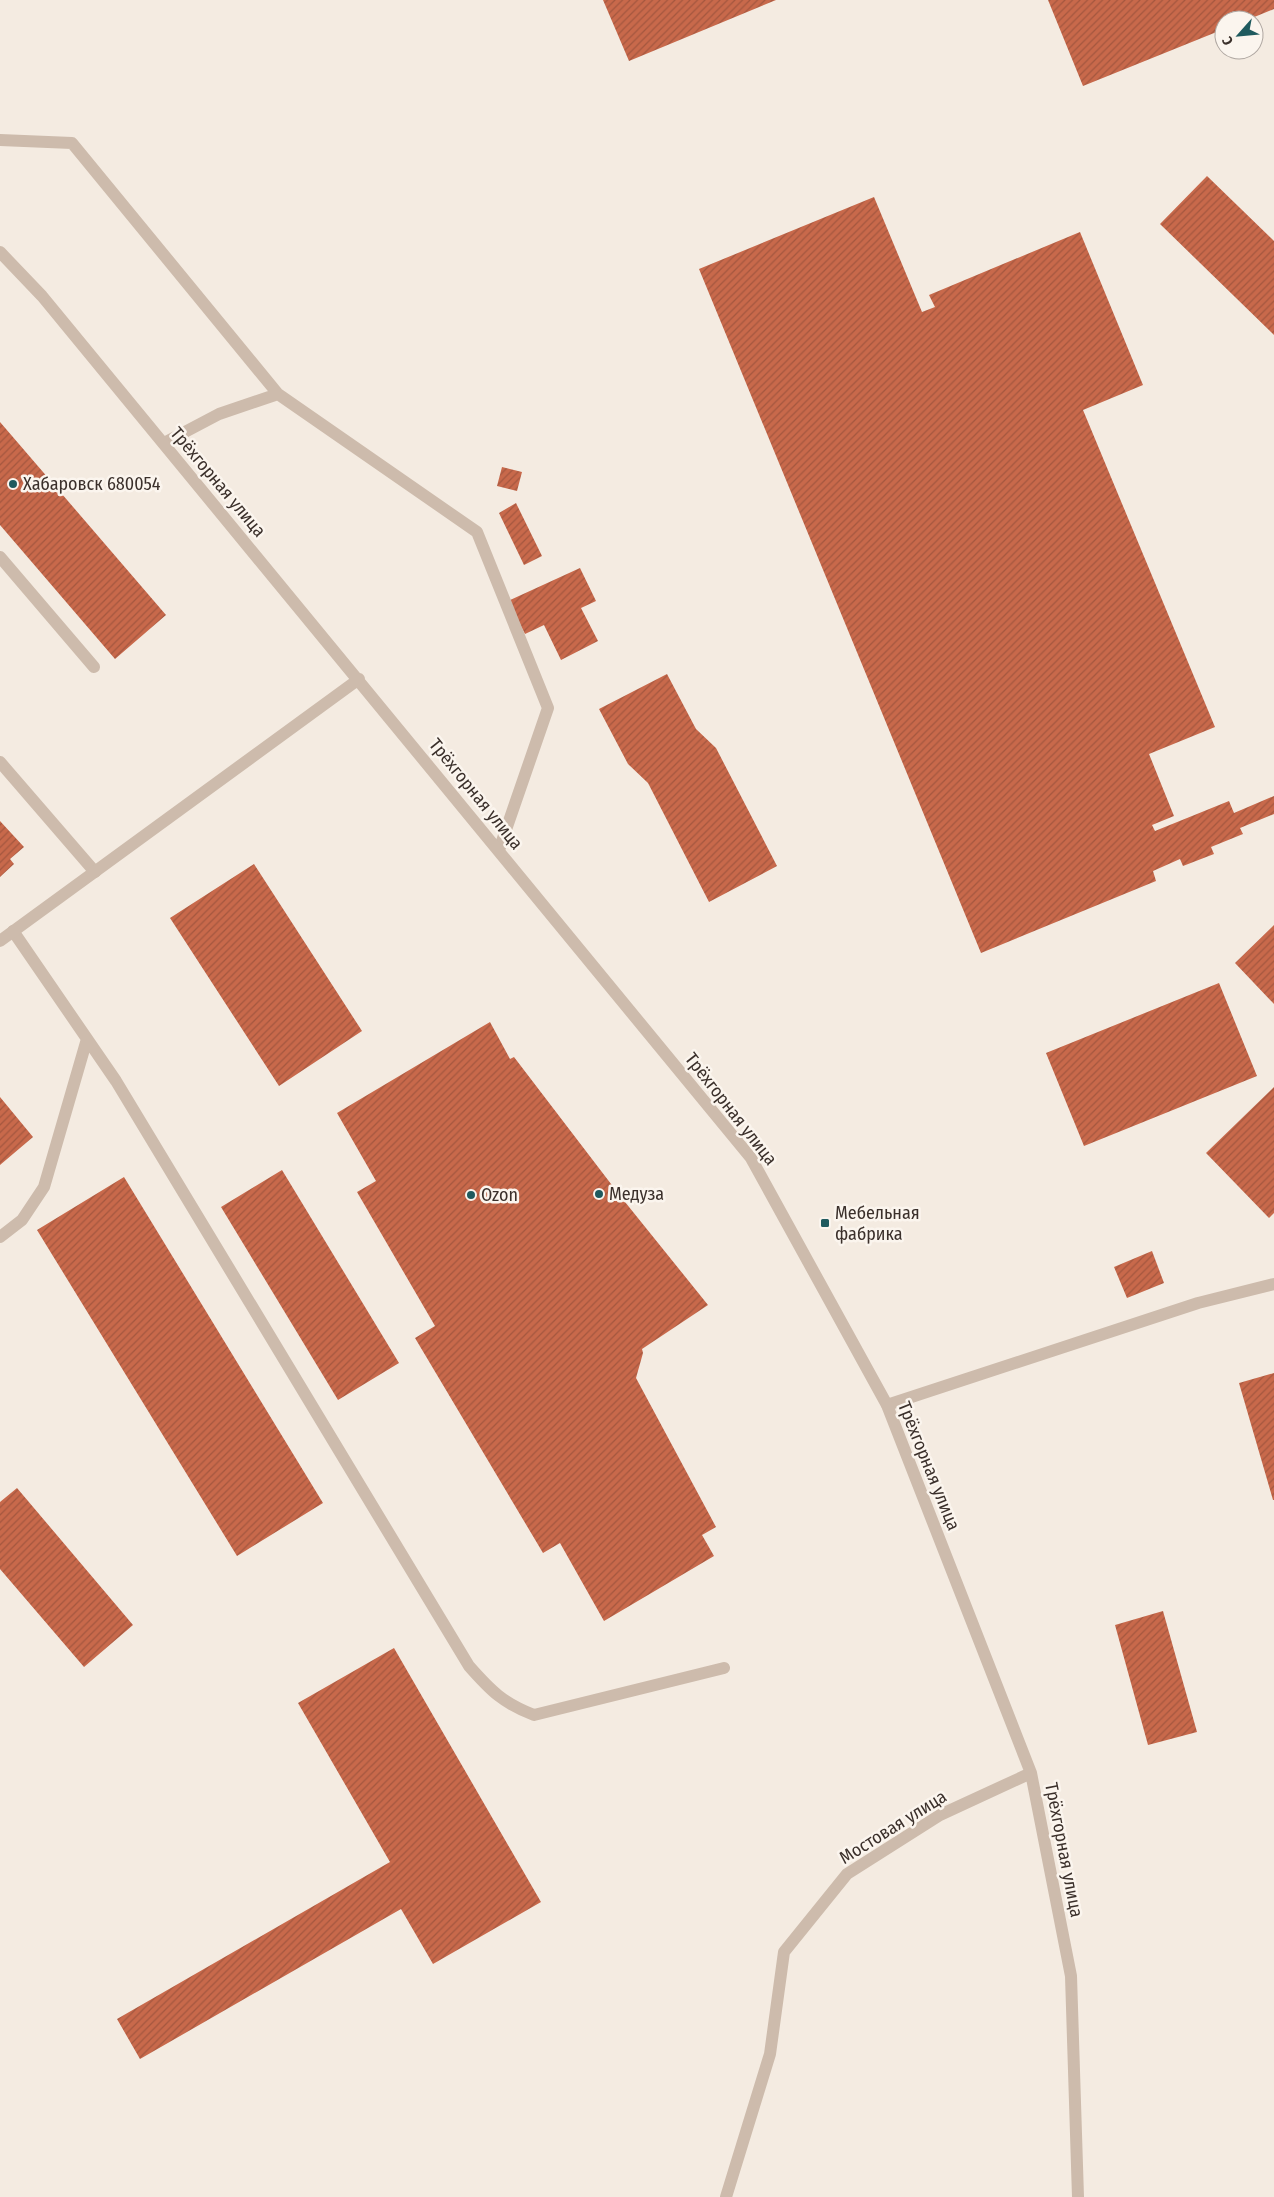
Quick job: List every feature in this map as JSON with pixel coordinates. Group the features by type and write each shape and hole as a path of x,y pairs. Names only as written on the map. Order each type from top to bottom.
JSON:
{"street":[{"path":"0,140 72,143 278,394 477,532 548,708 499,850"},
{"name":"Трёхгорная улица","path":"0,252 42,296 164,443 751,1158 887,1405 1032,1773 1071,1976 1078,2197"},
{"path":"164,443 219,414 278,394"},
{"path":"0,557 94,668"},
{"path":"0,941 359,679"},
{"path":"0,762 95,872"},
{"path":"13,931 116,1081 469,1666 488,1688 511,1706 534,1715 724,1668"},
{"path":"0,1237 22,1220 44,1187 87,1039"},
{"path":"887,1405 1198,1303 1274,1284"},
{"name":"Мостовая улица","path":"726,2197 770,2054 784,1952 847,1874 940,1815 1032,1773"}],"building":[{"path":"603,0 776,0 629,61"},
{"path":"1048,0 1274,0 1274,9 1264,13 1264,10 1214,10 1214,33 1083,86"},
{"path":"1207,176 1274,241 1274,335 1160,224"},
{"path":"874,197 922,312 935,307 929,295 1080,232 1143,385 1083,410 1215,727 1149,754 1174,816 1152,825 1155,831 1229,801 1234,813 1274,796 1274,814 1240,828 1243,834 1211,847 1214,854 1183,866 1180,859 1153,871 1156,881 981,953 699,269"},
{"path":"0,422 166,615 115,659 0,525"},
{"path":"502,467 522,472 517,491 497,486"},
{"path":"516,503 542,556 524,565 499,513"},
{"path":"580,568 596,601 581,608 598,641 561,660 544,625 525,634 508,601"},
{"path":"667,674 696,729 716,748 777,866 709,902 648,783 628,764 599,709"},
{"path":"0,821 24,847 10,859 14,864 0,877"},
{"path":"254,864 362,1031 279,1086 170,918"},
{"path":"1274,925 1274,1004 1235,963"},
{"path":"1219,983 1257,1076 1084,1146 1046,1053"},
{"path":"490,1022 510,1059 514,1057 621,1197 708,1305 642,1349 643,1353 636,1378 716,1527 702,1535 714,1556 604,1621 560,1543 543,1553 415,1338 435,1326 357,1192 376,1181 337,1113"},
{"path":"1274,1087 1274,1213 1269,1218 1206,1153"},
{"path":"0,1097 33,1137 0,1165"},
{"path":"282,1170 399,1363 338,1400 221,1207"},
{"path":"124,1177 323,1503 237,1556 37,1230"},
{"path":"1152,1251 1164,1283 1127,1298 1114,1267"},
{"path":"1274,1373 1274,1500 1273,1500 1239,1383"},
{"path":"17,1488 133,1625 84,1667 0,1569 0,1502"},
{"path":"1163,1611 1197,1732 1148,1745 1115,1625"},
{"path":"394,1648 541,1902 433,1964 401,1909 140,2059 117,2019 390,1862 298,1703"}],"place":[{"name":"Хабаровск 680054","path":"13,484"},
{"name":"Медуза","path":"599,1194"},
{"name":"Ozon","path":"471,1195"},
{"name":"Мебельная фабрика","path":"825,1223"}]}
